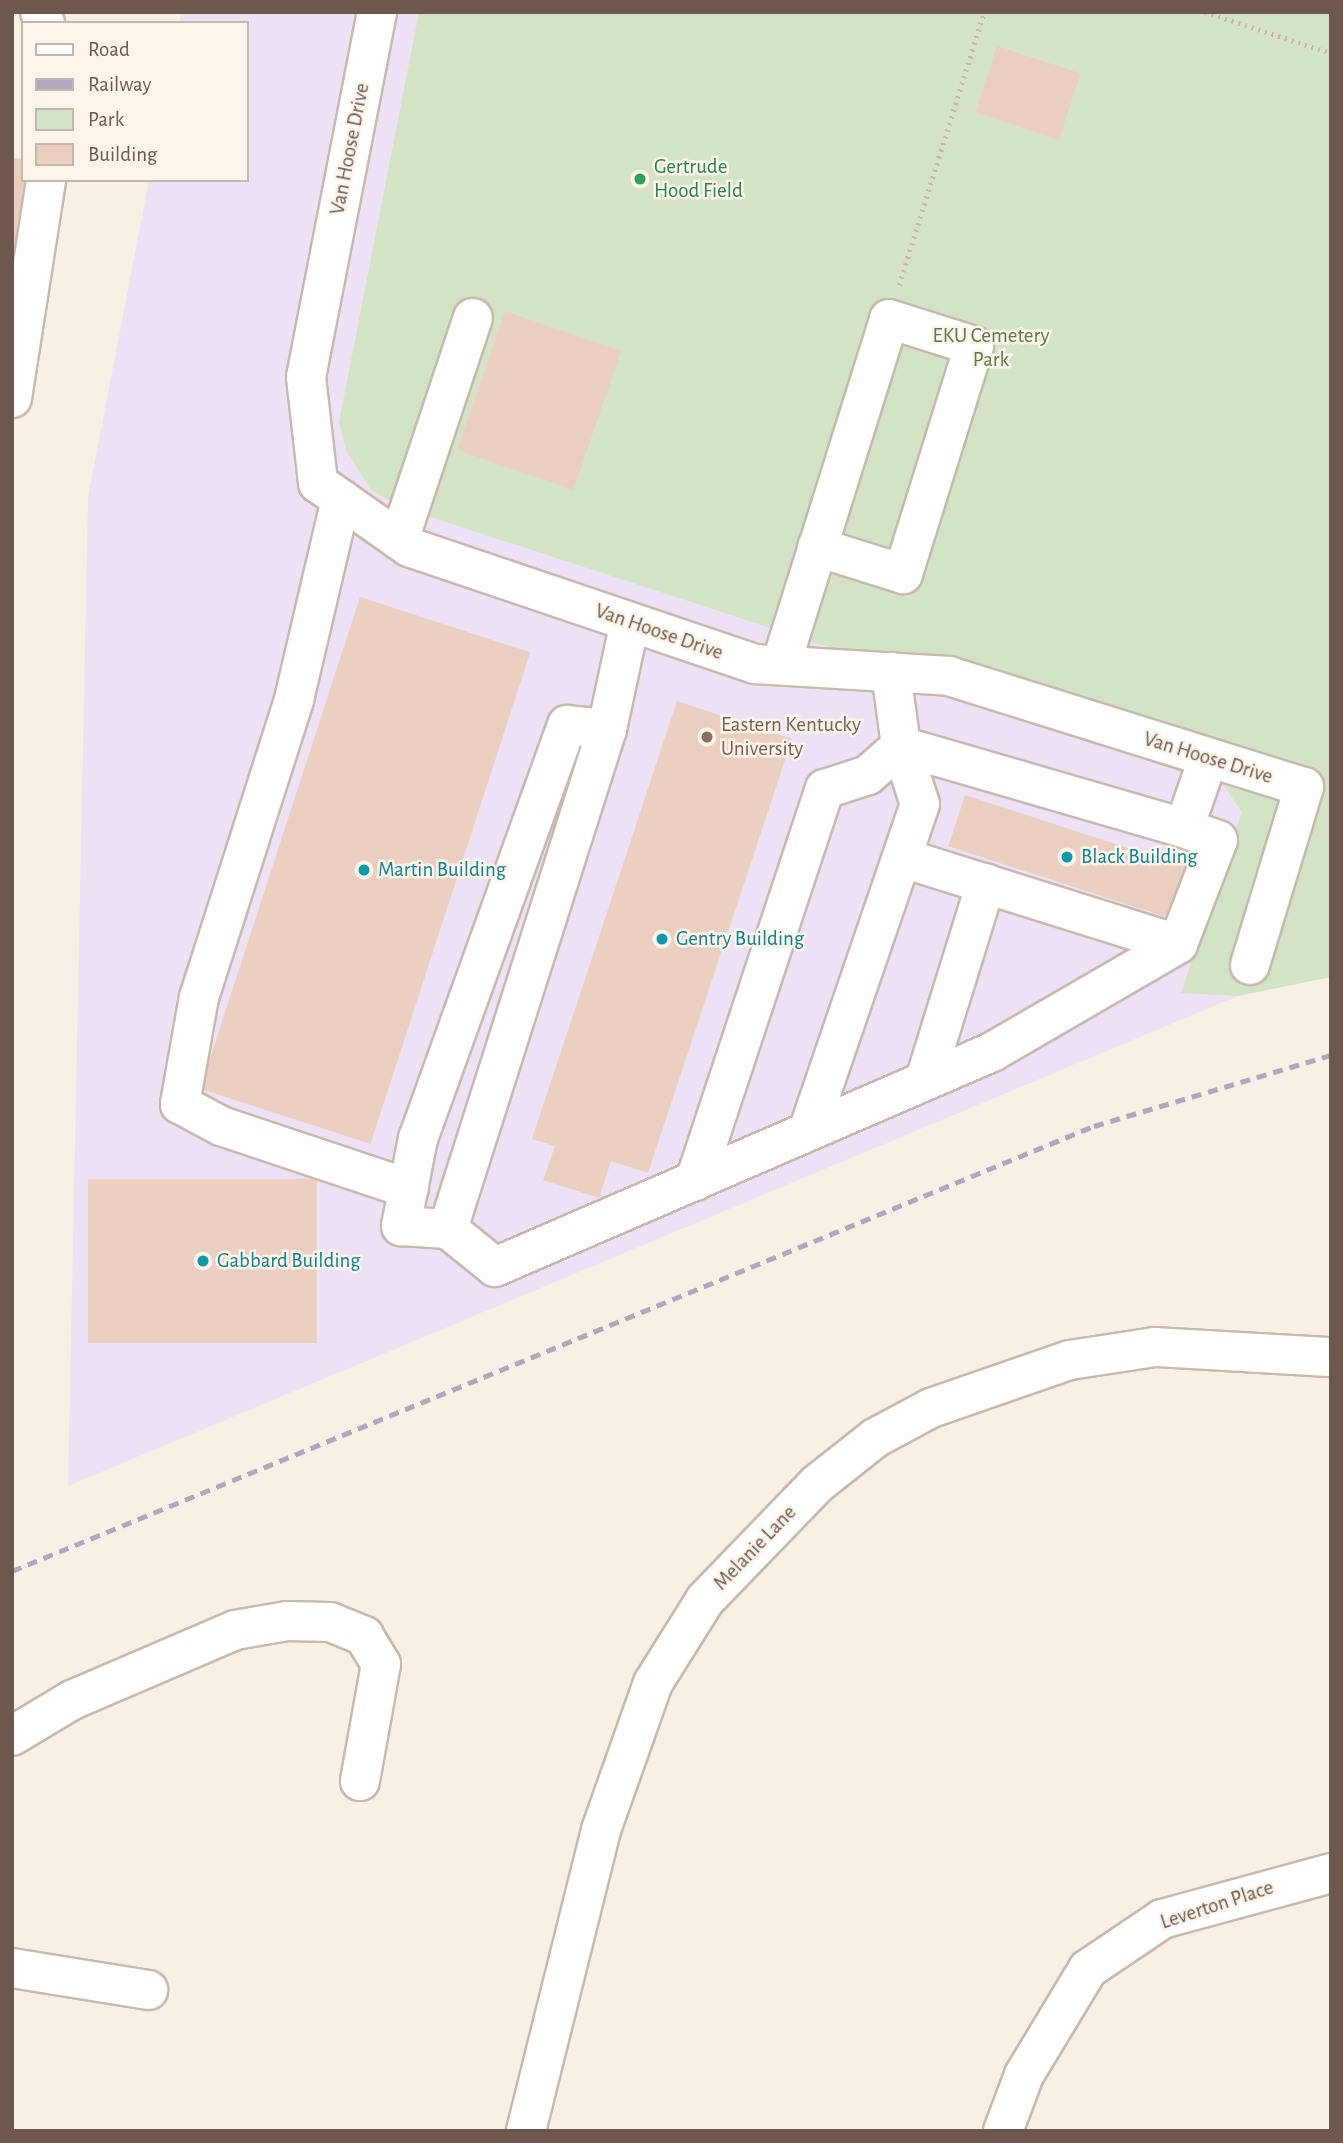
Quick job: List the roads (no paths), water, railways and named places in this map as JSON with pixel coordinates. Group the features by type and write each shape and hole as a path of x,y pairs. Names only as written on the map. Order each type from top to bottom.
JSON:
{"street":[{"name":"Van Hoose Drive","path":"377,12 306,377 318,483 398,540 755,664 949,676 1304,787 1250,965"},
{"path":"12,398 46,182"},
{"path":"398,540 473,318"},
{"path":"781,665 817,547 889,319 974,346 903,574 817,547"},
{"path":"341,499 294,700 199,997 180,1104 221,1126 409,1189"},
{"path":"449,1229 607,729 630,622"},
{"path":"808,1131 920,804 901,746 891,672"},
{"path":"607,729 568,725 418,1138 401,1226 449,1229 495,1267 992,1052 1178,944 1218,840 901,746"},
{"path":"695,1181 825,789 868,775 901,746"},
{"path":"1184,828 1208,759"},
{"path":"902,858 1178,944"},
{"path":"925,1080 986,883"},
{"name":"Melanie Lane","path":"534,2129 601,1830 653,1683 705,1600 817,1484 875,1438 931,1408 1070,1360 1155,1347 1331,1357"},
{"path":"12,1736 72,1700 235,1630 287,1621 330,1622 364,1636 381,1664 360,1781"},
{"name":"Leverton Place","path":"1003,2131 1024,2075 1088,1969 1162,1919 1331,1873"},
{"path":"12,1968 148,1990"}],"railway":[{"path":"12,1571 1094,1126 1331,1055"}],"place":[{"name":"Gertrude Hood Field","path":"640,179"},
{"name":"Eastern Kentucky University","path":"707,737"},
{"name":"Black Building","path":"1067,857"},
{"name":"Martin Building","path":"364,870"},
{"name":"Gentry Building","path":"662,939"},
{"name":"Gabbard Building","path":"203,1261"}],"park label":[{"name":"EKU Cemetery Park","path":"991,348"}]}
